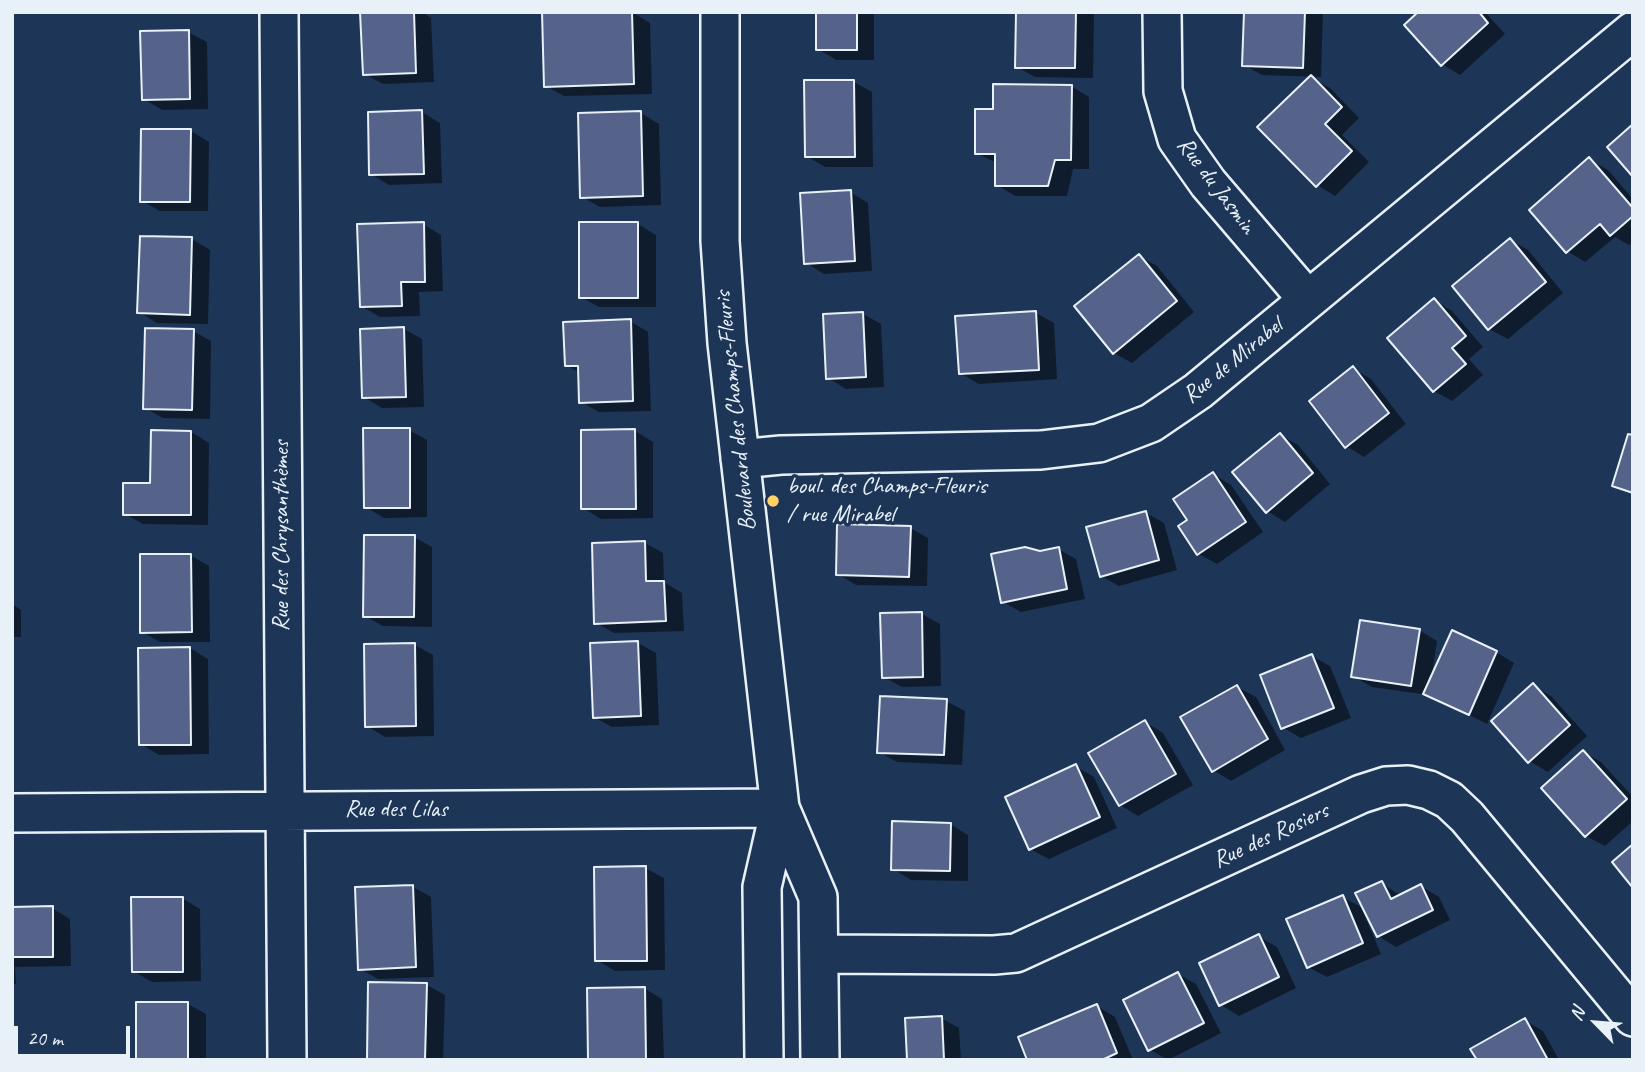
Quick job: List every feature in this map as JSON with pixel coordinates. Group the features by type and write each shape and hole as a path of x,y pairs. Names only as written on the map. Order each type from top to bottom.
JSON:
{"street":[{"name":"Rue des Chrysanthèmes","path":"279,12 287,1060"},
{"name":"Boulevard des Champs-Fleuris","path":"720,12 721,281 780,808 818,897 820,1060"},
{"name":"Rue du Jasmin","path":"1162,12 1163,91 1177,139 1208,183 1308,300"},
{"name":"Rue de Mirabel","path":"740,458 1041,450 1099,443 1134,431 1175,408 1633,31"},
{"name":"Rue des Rosiers","path":"820,954 993,956 1016,953 1361,794 1386,786 1408,785 1429,790 1450,800 1467,817 1633,1017"},
{"name":"Rue des Lilas","path":"12,813 780,808"},
{"name":"Boulevard des Champs-Fleuris","path":"764,1060 762,887 780,808"}],"building":[{"path":"360,12 414,12 416,73 363,75"},
{"path":"542,12 632,12 634,84 544,87"},
{"path":"816,12 857,12 857,50 816,50"},
{"path":"1016,12 1076,12 1075,68 1015,68"},
{"path":"1244,12 1305,12 1303,68 1242,66"},
{"path":"1418,12 1479,12 1488,23 1441,66 1404,25"},
{"path":"189,30 190,99 142,100 140,31"},
{"path":"1311,75 1342,107 1325,124 1352,151 1316,187 1257,127"},
{"path":"804,80 854,80 855,157 805,157"},
{"path":"993,84 1072,85 1071,160 1055,160 1048,186 995,186 995,154 975,154 975,109 993,109"},
{"path":"422,110 424,174 369,175 368,112"},
{"path":"641,111 643,196 580,198 578,113"},
{"path":"1633,124 1633,177 1607,147"},
{"path":"141,129 191,129 190,202 140,202"},
{"path":"1589,157 1633,208 1633,216 1610,236 1600,224 1566,253 1529,210"},
{"path":"851,190 855,261 804,264 800,193"},
{"path":"424,222 425,282 401,282 402,306 360,307 357,224"},
{"path":"579,222 638,222 638,298 579,298"},
{"path":"140,236 192,237 190,315 137,313"},
{"path":"1510,238 1546,282 1488,330 1452,286"},
{"path":"1139,254 1177,301 1113,354 1074,306"},
{"path":"1434,298 1466,336 1452,348 1466,364 1433,392 1387,338"},
{"path":"1036,311 1039,370 959,374 955,316"},
{"path":"863,312 866,377 826,379 823,314"},
{"path":"631,319 633,401 579,403 578,366 565,366 563,322"},
{"path":"404,327 406,397 362,398 360,329"},
{"path":"145,328 194,329 192,410 143,409"},
{"path":"1353,366 1389,413 1345,448 1309,401"},
{"path":"363,428 410,428 410,508 364,508"},
{"path":"635,429 636,509 581,509 581,430"},
{"path":"151,430 191,431 191,515 123,515 123,483 150,483"},
{"path":"1280,433 1313,473 1266,513 1232,472"},
{"path":"1628,434 1633,435 1633,493 1612,486"},
{"path":"1213,472 1246,522 1197,555 1178,526 1187,520 1173,499"},
{"path":"1146,511 1159,560 1100,577 1086,527"},
{"path":"837,524 911,526 909,577 836,575"},
{"path":"364,535 415,535 414,617 363,617"},
{"path":"645,541 646,581 664,581 666,621 594,624 592,543"},
{"path":"1025,547 1040,551 1059,547 1067,589 1001,603 991,554"},
{"path":"140,554 191,554 192,632 140,633"},
{"path":"922,612 923,677 882,678 880,613"},
{"path":"1360,620 1420,629 1411,686 1351,677"},
{"path":"1452,630 1497,651 1469,715 1423,694"},
{"path":"638,641 641,716 593,718 590,643"},
{"path":"415,643 416,726 365,727 364,644"},
{"path":"190,647 191,745 139,745 138,648"},
{"path":"1312,654 1334,708 1281,729 1260,675"},
{"path":"1533,683 1570,725 1528,763 1491,721"},
{"path":"1237,685 1268,739 1212,772 1180,717"},
{"path":"880,696 947,699 944,755 877,753"},
{"path":"1145,720 1176,774 1119,806 1088,753"},
{"path":"1583,750 1627,799 1585,837 1541,788"},
{"path":"1076,764 1100,817 1029,850 1005,797"},
{"path":"892,821 951,823 950,871 891,870"},
{"path":"1633,844 1633,888 1612,862"},
{"path":"646,866 647,961 595,961 594,867"},
{"path":"1382,881 1391,899 1421,884 1433,910 1377,937 1355,893"},
{"path":"413,885 416,967 358,970 355,887"},
{"path":"1343,895 1363,943 1307,968 1286,919"},
{"path":"131,897 183,897 183,972 132,972"},
{"path":"53,906 53,957 12,957 12,907"},
{"path":"1259,934 1279,977 1219,1006 1199,963"},
{"path":"1178,972 1204,1023 1148,1051 1123,1000"},
{"path":"368,982 427,983 425,1060 367,1059"},
{"path":"645,987 646,1060 588,1060 587,988"},
{"path":"136,1002 188,1002 188,1060 136,1060"},
{"path":"1097,1004 1117,1053 1102,1060 1027,1060 1018,1037"},
{"path":"942,1016 944,1060 907,1060 905,1018"},
{"path":"1525,1018 1548,1060 1477,1060 1470,1049"}],"place":[{"name":"boul. des Champs-Fleuris / rue Mirabel","path":"773,501"}]}
